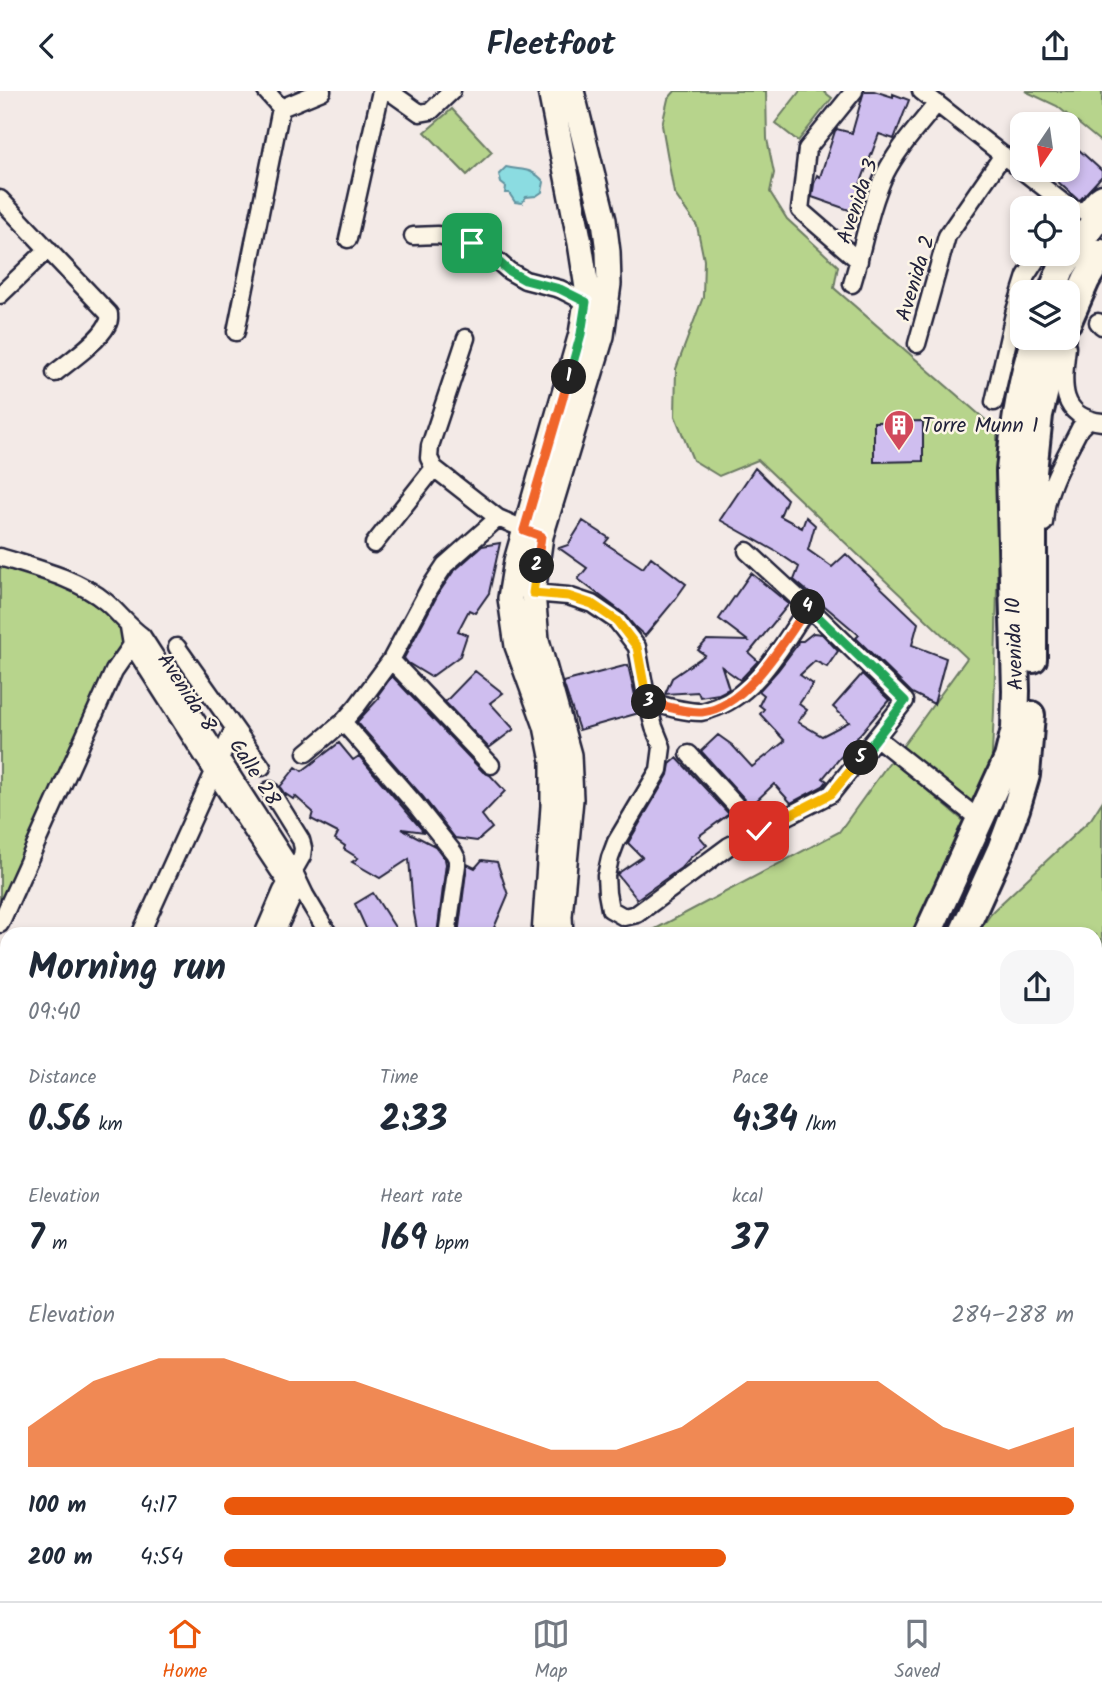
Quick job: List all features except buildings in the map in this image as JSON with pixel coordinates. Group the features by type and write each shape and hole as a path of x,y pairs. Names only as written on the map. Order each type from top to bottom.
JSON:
{"main road":[{"path":"550,91 587,288 581,334 533,533 533,593 537,640 569,755 571,799 561,927"},
{"path":"545,927 553,806 553,761 547,726 517,646 510,598 516,561 533,533 602,336 609,284 604,220 572,91"},
{"path":"1057,280 1061,269 1102,211"},
{"name":"Avenida 10","path":"1080,296 1102,253"},
{"name":"Avenida 10","path":"931,927 1008,758 1015,729 1010,471 1019,399 1032,350"},
{"name":"Avenida 10","path":"966,927 1001,849 1026,775 1033,672 1032,472 1039,415 1051,366 1058,350"}],"street":[{"path":"266,91 281,108"},
{"path":"281,108 322,91"},
{"path":"348,239 381,91"},
{"path":"390,91 420,113 431,111 452,91"},
{"path":"854,91 807,149 800,210 859,261"},
{"path":"921,91 1052,196"},
{"name":"Avenida 3","path":"852,284 874,203 885,174 897,153 937,103"},
{"path":"236,332 281,108"},
{"name":"Avenida 2","path":"917,344 947,236 1003,155"},
{"path":"1080,211 1088,208 1097,195 1102,193"},
{"path":"0,199 109,314 107,327 55,373"},
{"path":"413,236 438,235 472,243 525,280 560,289 586,302"},
{"path":"0,295 48,249"},
{"path":"995,401 1014,314 1026,276 1032,266"},
{"path":"466,338 430,446 429,458 434,468 498,518 533,533"},
{"path":"1066,350 1064,376 1070,408 1095,421"},
{"path":"1032,596 1042,576 1044,514 1052,486 1080,428 1095,421"},
{"path":"374,544 434,468"},
{"path":"306,753 358,706 391,660 445,565 498,518"},
{"path":"533,593 568,596 592,604 617,621 637,647 647,701 662,747 659,770 621,833 610,858 606,876 610,909 624,917 637,914 729,846 831,794 905,701 747,551"},
{"name":"Avenida 8","path":"0,557 44,570 78,585 105,602 134,636 324,927"},
{"path":"647,701 680,710 704,712 726,703 745,690 767,666 808,607"},
{"path":"0,924 114,671 134,636"},
{"path":"177,647 262,767"},
{"path":"391,660 491,765"},
{"path":"343,722 454,853 457,865 448,927"},
{"path":"144,927 234,728"},
{"path":"877,739 980,820"},
{"path":"689,754 759,831"},
{"path":"270,790 301,840 303,848 296,884 278,927"},
{"path":"267,927 296,884"}],"green space":[{"path":"675,91 766,91 767,139 774,173 770,192 787,219 838,266 834,288 997,430 998,546 991,774 977,810 900,750 967,658 758,460 719,476 693,460 675,416 676,369 703,297 704,260 697,226 674,193 662,125 668,99"},
{"path":"800,91 823,91 832,98 798,141 775,123"},
{"path":"1025,91 1102,91 1102,143 1080,125 1080,112 1064,112"},
{"path":"452,109 492,152 467,175 425,132"},
{"path":"0,565 59,586 88,601 112,619 128,641 0,911"},
{"path":"891,760 972,828 920,927 659,927 839,832"},
{"path":"1102,802 1102,927 982,927 993,911 1091,819"}],"water":[{"path":"506,167 526,170 540,177 544,182 542,192 526,197 522,203 515,202 509,193 505,193 506,187 501,183 499,174"}],"place":[{"name":"Torre Munn 1","path":"899,452"}],"route":[{"path":"472,243 525,280 560,289 586,302 581,334 524,530 541,536 533,593 568,596 592,604 617,621 637,647 647,701 680,710 704,712 726,703 745,690 767,666 808,607 905,701 831,794 759,831"}]}
